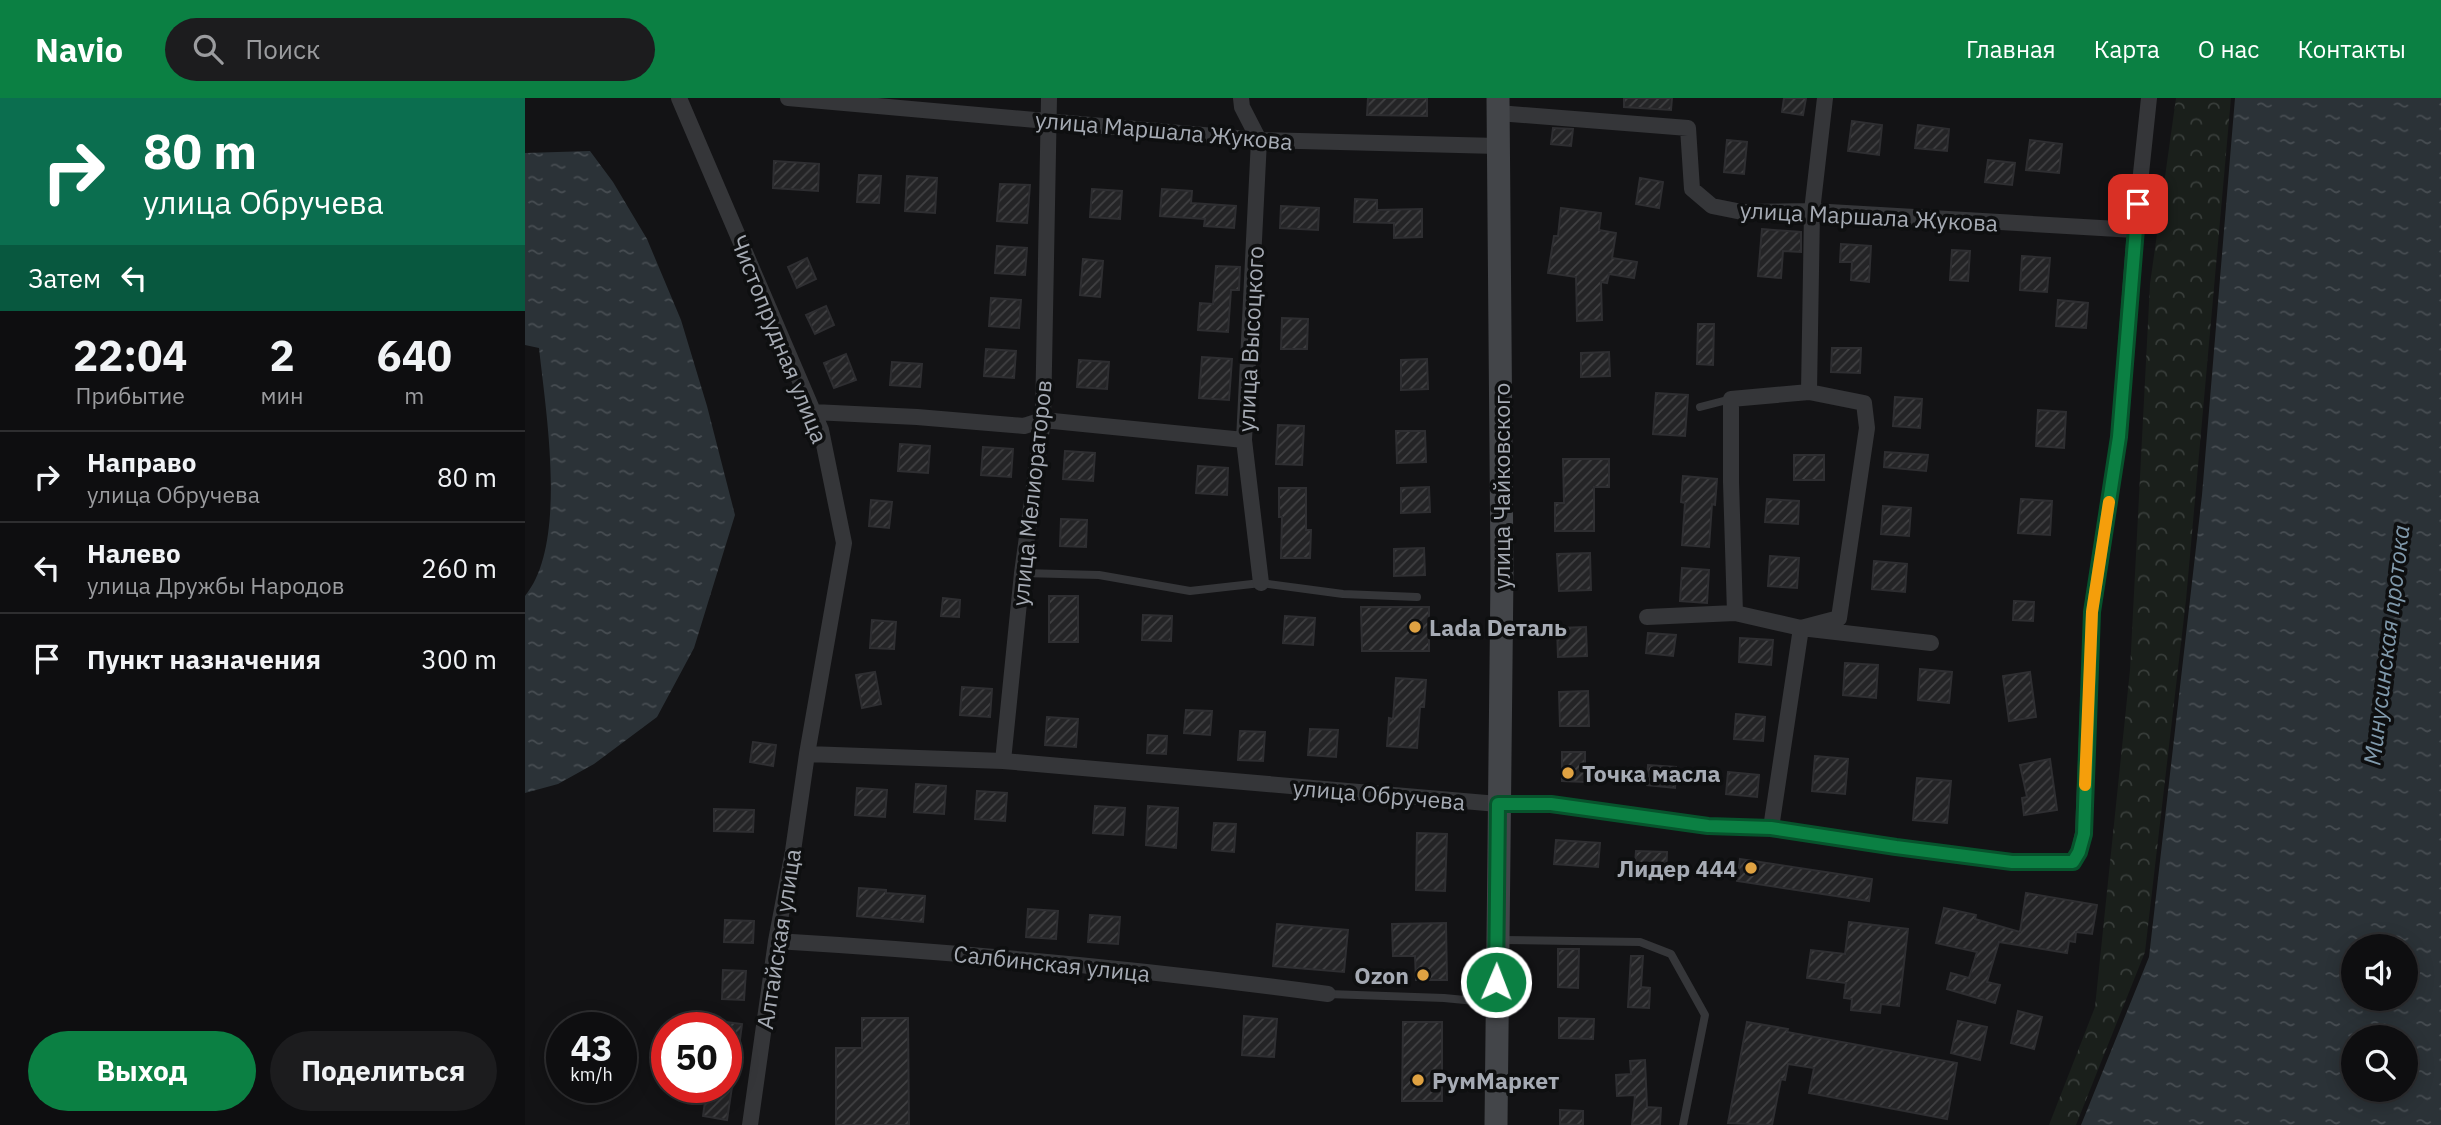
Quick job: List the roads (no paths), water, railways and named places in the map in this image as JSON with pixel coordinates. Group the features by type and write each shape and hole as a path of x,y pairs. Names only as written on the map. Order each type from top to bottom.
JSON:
{"main road":[{"name":"улица Чайковского","path":"1496,1125 1502,573 1498,105"}],"street":[{"name":"Чистопрудная улица","path":"679,98 821,430 844,543 807,754"},
{"name":"улица Маршала Жукова","path":"787,98 1259,140 1499,146"},
{"name":"улица Мелиораторов","path":"1003,761 1022,573 1043,420 1049,98"},
{"path":"1241,98 1242,107 1259,140"},
{"path":"1809,392 1812,211 1825,98"},
{"path":"2135,230 2150,98"},
{"name":"улица Маршала Жукова","path":"1498,105 1688,128 1692,189 1712,206 1742,212 1812,211 2135,230"},
{"name":"улица Высоцкого","path":"1259,140 1244,440 1261,583"},
{"name":"улица Обручева","path":"807,754 1003,761 1498,804 1551,804 1708,826 1771,828 2012,862 2073,862 2084,834 2092,612 2119,437 2135,230"},
{"path":"1735,613 1731,399 1809,392 1864,402 1867,428 1839,618 1801,628"},
{"path":"813,412 1024,426 1043,420 1244,440"},
{"path":"1647,617 1735,613 1801,628 1931,643"},
{"path":"1771,828 1801,628"},
{"name":"Алтайская улица","path":"750,1125 807,754"},
{"name":"Салбинская улица","path":"776,942 934,951 1216,979 1328,994"}],"lane":[{"path":"1700,407 1731,399"},
{"path":"1022,573 1099,575 1190,591 1261,583 1343,594 1417,597"},
{"path":"1497,940 1640,943 1671,954 1705,1015 1683,1125"},
{"path":"1328,994 1444,998 1496,1003"}],"water":[{"name":"Минусинская протока","path":"2235,98 2441,98 2441,1125 2081,1125 2149,957 2202,495"},
{"path":"590,151 613,182 647,239 681,320 707,406 735,515 694,648 657,717 594,764 558,784 525,793 525,596 538,573 546,544 551,477 539,348 525,345 525,153"}],"place":[{"name":"Lada Dеталь","path":"1415,627"},
{"name":"Точка масла","path":"1568,773"},
{"name":"Лидер 444","path":"1751,868"},
{"name":"Ozon","path":"1423,975"},
{"name":"РумМаркет","path":"1418,1080"}]}
